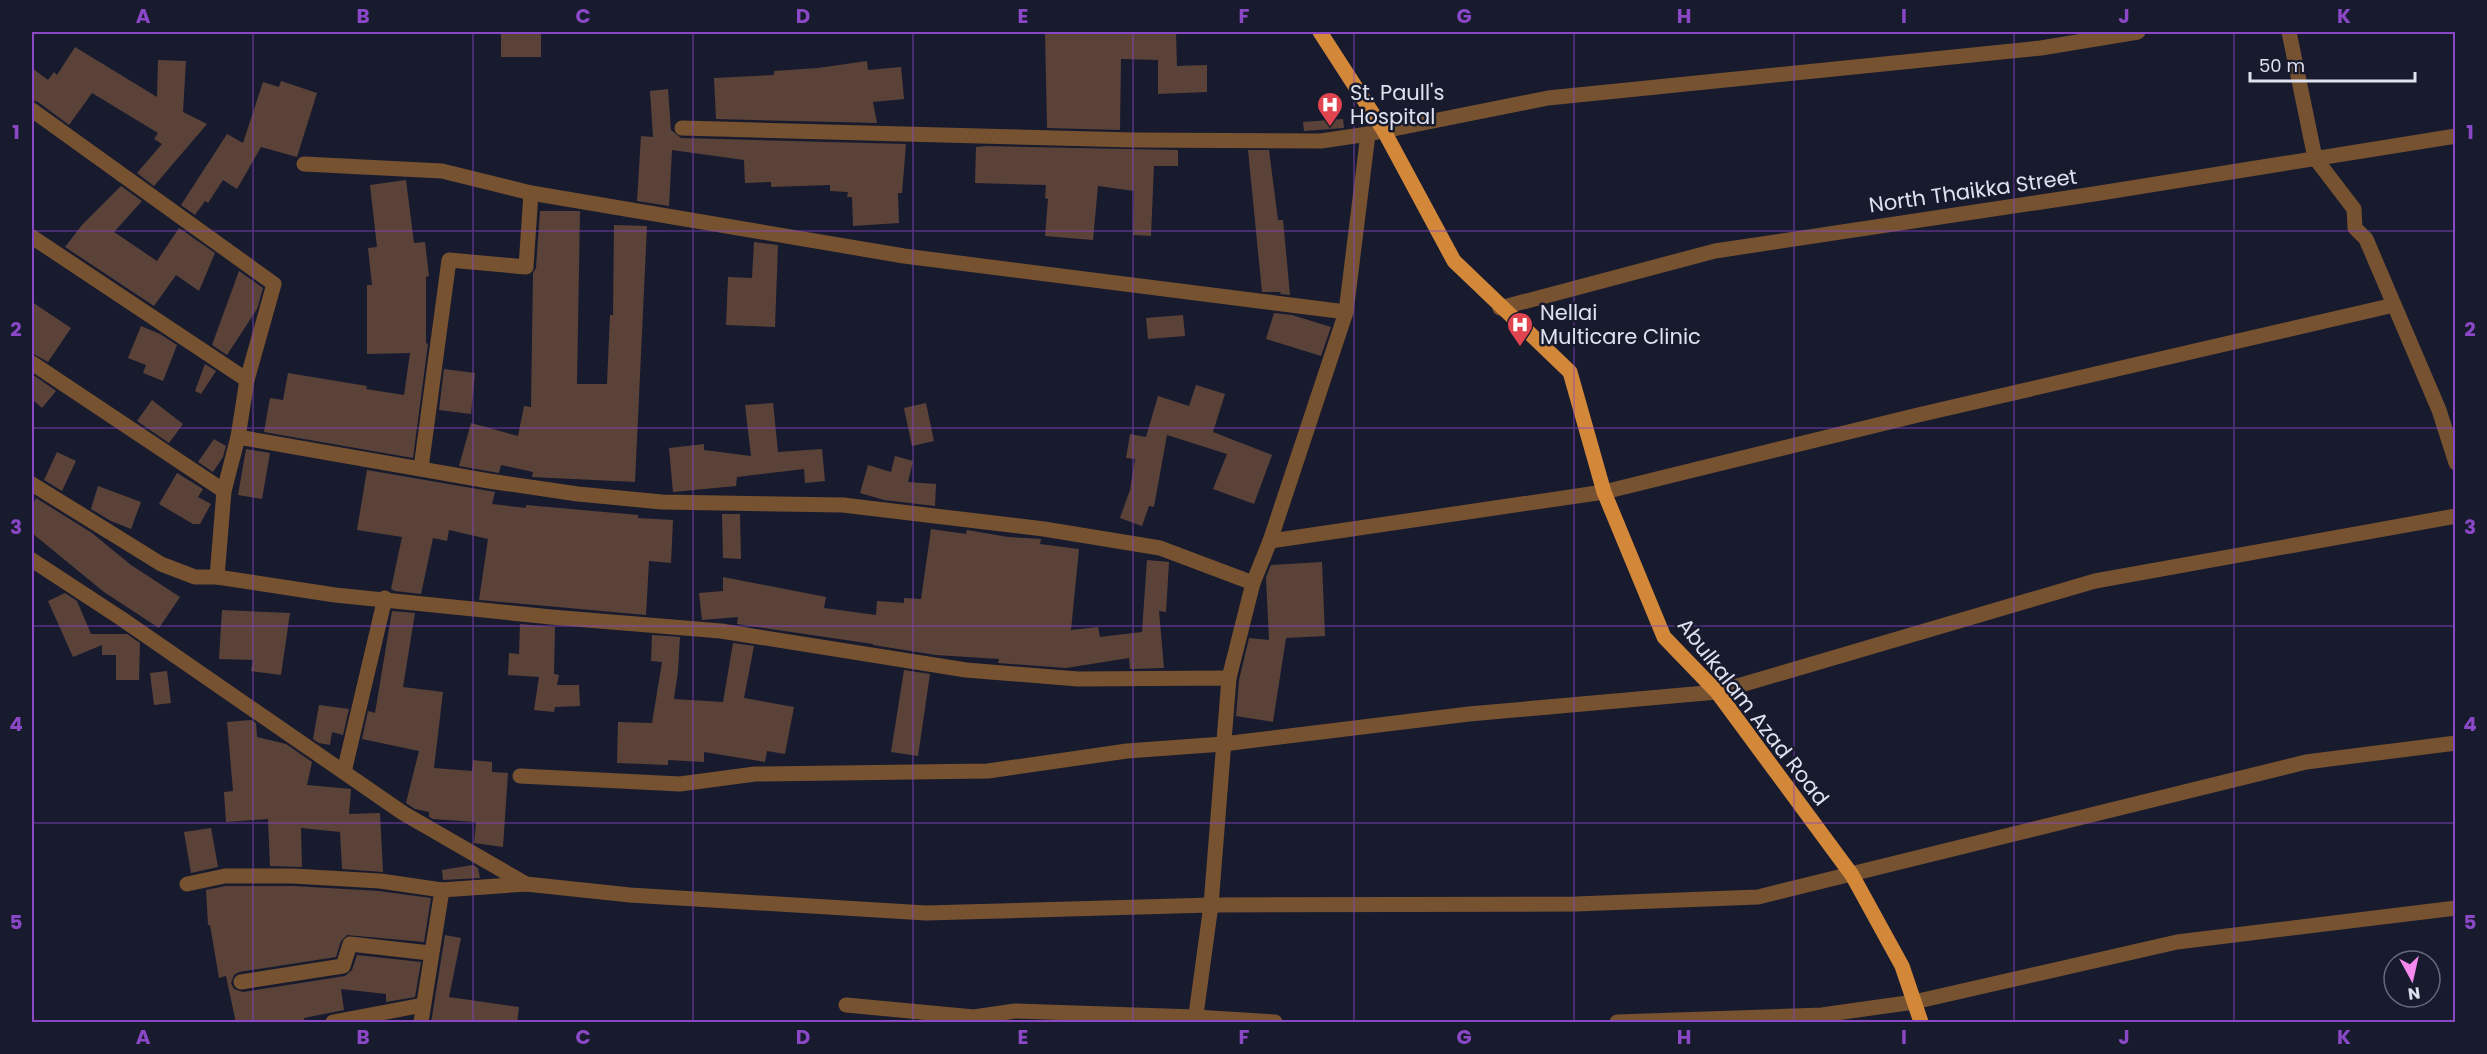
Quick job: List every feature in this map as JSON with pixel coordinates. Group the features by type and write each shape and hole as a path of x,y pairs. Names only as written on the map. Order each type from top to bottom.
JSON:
{"main road":[{"name":"Abulkalam Azad Road","path":"1320,32 1384,131 1454,261 1500,308 1570,372 1604,492 1664,637 1717,692 1852,875 1902,966 1921,1023"}],"street":[{"path":"682,128 1144,140 1321,141 1384,131 1548,98 2041,48 2075,37 2138,32"},
{"path":"2289,32 2315,158 2354,209 2355,228 2366,238 2439,410 2456,463"},
{"path":"32,110 274,284 247,380 238,437 224,491 217,578"},
{"path":"1195,1020 1211,905 1229,678 1253,583 1270,541 1346,312 1368,134"},
{"name":"North Thaikka Street","path":"1500,308 1715,251 2456,136"},
{"path":"304,164 442,171 531,193 904,256 1346,312"},
{"path":"421,468 449,260 526,267 531,193"},
{"path":"32,237 247,380"},
{"path":"1270,541 1604,492 1917,415 2394,305"},
{"path":"32,363 224,491"},
{"path":"238,437 489,481 578,494 662,502 843,505 1044,530 1160,548 1253,583"},
{"path":"32,484 161,564 195,577 217,578 335,595 385,598 551,617 721,631 977,671 1078,680 1229,678"},
{"path":"520,776 680,784 754,774 988,771 1127,752 1223,744 1469,714 1717,692 2095,581 2456,516"},
{"path":"32,560 122,619 403,813 526,884"},
{"path":"344,772 385,598"},
{"path":"187,884 225,876 293,876 380,881 442,890 526,884 630,895 926,913 1211,905 1576,904 1758,897 2306,762 2456,742"},
{"path":"421,1023 430,953 442,890"},
{"path":"1617,1023 1822,1015 1914,1002 2178,942 2456,908"},
{"path":"241,982 343,966 350,944 430,953"},
{"path":"333,1023 423,1005"},
{"path":"846,1005 974,1017 1014,1011 1275,1023"}],"building":[{"path":"501,32 541,32 541,57 501,57"},
{"path":"1045,32 1176,32 1177,66 1207,65 1207,92 1158,94 1158,60 1121,59 1120,130 1047,128"},
{"path":"75,47 157,97 158,60 186,61 183,112 207,124 154,186 137,173 162,144 154,139 158,133 92,93 69,125 32,100 32,68 48,80 54,72 57,75"},
{"path":"867,61 868,70 901,67 904,99 873,102 877,123 716,119 714,78 774,75 774,71"},
{"path":"281,81 317,93 297,157 261,147 237,189 223,180 208,203 205,201 195,215 181,205 227,134 243,143 263,82 279,87"},
{"path":"668,89 671,130 681,138 906,144 902,193 898,193 899,223 853,226 852,197 847,197 848,192 830,191 830,185 771,187 771,182 745,183 744,160 672,150 669,206 637,201 641,136 653,137 650,91"},
{"path":"1343,119 1344,128 1304,131 1303,122"},
{"path":"976,147 1178,150 1178,166 1154,166 1151,236 1133,235 1134,191 1098,186 1093,240 1045,236 1048,199 1045,198 1046,185 975,183"},
{"path":"1248,150 1269,150 1278,220 1283,220 1290,295 1280,294 1281,292 1262,292"},
{"path":"406,180 414,243 425,242 429,276 426,277 426,343 428,344 413,458 264,432 270,398 283,400 288,373 367,386 366,389 404,395 410,353 367,354 367,285 372,285 368,248 377,247 370,185"},
{"path":"121,186 142,201 114,232 157,261 179,228 215,253 199,291 176,275 154,306 65,247 82,225"},
{"path":"540,211 580,211 577,384 607,384 610,315 613,315 614,225 647,226 635,482 532,477 533,472 501,465 499,473 459,466 471,423 518,436 524,406 531,407 533,273 536,268"},
{"path":"754,242 778,245 775,327 726,325 728,277 752,278"},
{"path":"239,271 263,288 257,309 227,355 212,345"},
{"path":"32,302 71,328 48,362 32,353"},
{"path":"1274,313 1292,315 1331,327 1321,356 1266,339"},
{"path":"1183,315 1185,336 1148,339 1146,318"},
{"path":"141,326 177,345 163,381 143,373 146,365 128,358"},
{"path":"205,364 216,371 201,394 195,391"},
{"path":"444,369 475,373 471,414 439,410"},
{"path":"32,374 56,391 42,408 32,399"},
{"path":"1196,385 1225,394 1213,432 1272,455 1254,504 1213,489 1227,454 1167,435 1154,507 1149,506 1142,526 1120,518 1130,490 1135,459 1126,458 1130,434 1146,437 1158,396 1189,406"},
{"path":"152,400 183,424 169,443 137,421"},
{"path":"773,403 778,452 822,449 825,481 805,483 804,469 737,477 736,486 673,492 669,448 704,444 704,450 751,456 745,405"},
{"path":"926,403 934,441 912,446 904,408"},
{"path":"214,439 226,446 223,457 213,472 198,462"},
{"path":"246,449 270,453 262,499 238,495"},
{"path":"57,452 76,461 62,491 44,480"},
{"path":"895,456 913,461 908,482 936,484 935,506 884,500 860,493 868,465 891,472"},
{"path":"367,470 495,492 492,504 526,508 526,505 673,520 671,563 649,561 646,615 479,600 488,539 449,530 447,541 433,538 421,594 395,591 391,589 402,537 357,530"},
{"path":"177,473 203,489 198,497 211,504 200,524 193,524 159,504"},
{"path":"98,486 141,502 131,529 91,509"},
{"path":"36,498 92,533 131,565 180,597 159,628 104,592 32,533 32,506"},
{"path":"722,514 740,514 741,559 723,558"},
{"path":"931,529 966,534 967,530 1008,537 1041,539 1040,544 1079,549 1071,630 1098,627 1100,637 1142,632 1147,560 1169,562 1166,612 1159,611 1164,668 1130,669 1129,658 1066,668 998,663 999,659 936,655 737,624 738,617 702,620 699,593 723,591 723,577 826,597 824,608 876,615 877,601 904,603 904,598 921,599"},
{"path":"1322,562 1325,636 1286,638 1273,722 1236,716 1239,680 1249,638 1269,640 1266,577 1271,565"},
{"path":"65,593 77,601 91,634 127,634 140,643 139,680 116,680 116,655 102,655 102,645 73,657 48,601"},
{"path":"222,610 290,613 281,675 251,671 253,660 219,659"},
{"path":"392,611 415,613 403,687 443,692 434,768 472,771 473,760 492,762 492,772 508,773 503,847 474,843 476,822 433,819 429,817 429,812 415,809 406,803 419,751 362,739 368,711 375,713"},
{"path":"520,624 555,627 554,674 559,675 557,685 579,685 580,706 555,707 554,712 534,710 539,677 508,675 509,653 519,654"},
{"path":"652,635 680,637 674,699 723,702 733,643 754,646 744,698 794,707 785,754 767,751 765,762 704,752 704,762 668,760 668,765 617,763 618,722 652,723 662,662 651,661"},
{"path":"904,670 930,674 918,756 891,752"},
{"path":"167,671 171,703 154,705 150,673"},
{"path":"319,705 349,709 343,735 332,732 330,745 313,739"},
{"path":"251,720 256,723 257,737 286,744 312,762 307,785 351,789 349,814 380,813 383,872 342,869 340,832 301,828 302,867 270,866 268,819 226,822 224,792 233,791 227,722"},
{"path":"211,828 218,867 191,873 184,832"},
{"path":"473,865 478,868 480,878 443,880 442,870"},
{"path":"226,886 293,886 379,891 431,898 424,942 347,935 341,941 336,957 239,972 234,975 231,983 234,989 243,992 345,976 352,970 357,955 421,962 415,997 386,1002 386,994 341,989 344,1010 304,1018 304,1023 236,1023 226,976 219,978 210,925 208,925 206,890"},
{"path":"445,935 461,938 449,997 519,1007 517,1023 431,1023"}],"place":[{"name":"St. Paull's Hospital","path":"1330,128"},
{"name":"Nellai Multicare Clinic","path":"1520,348"}]}
